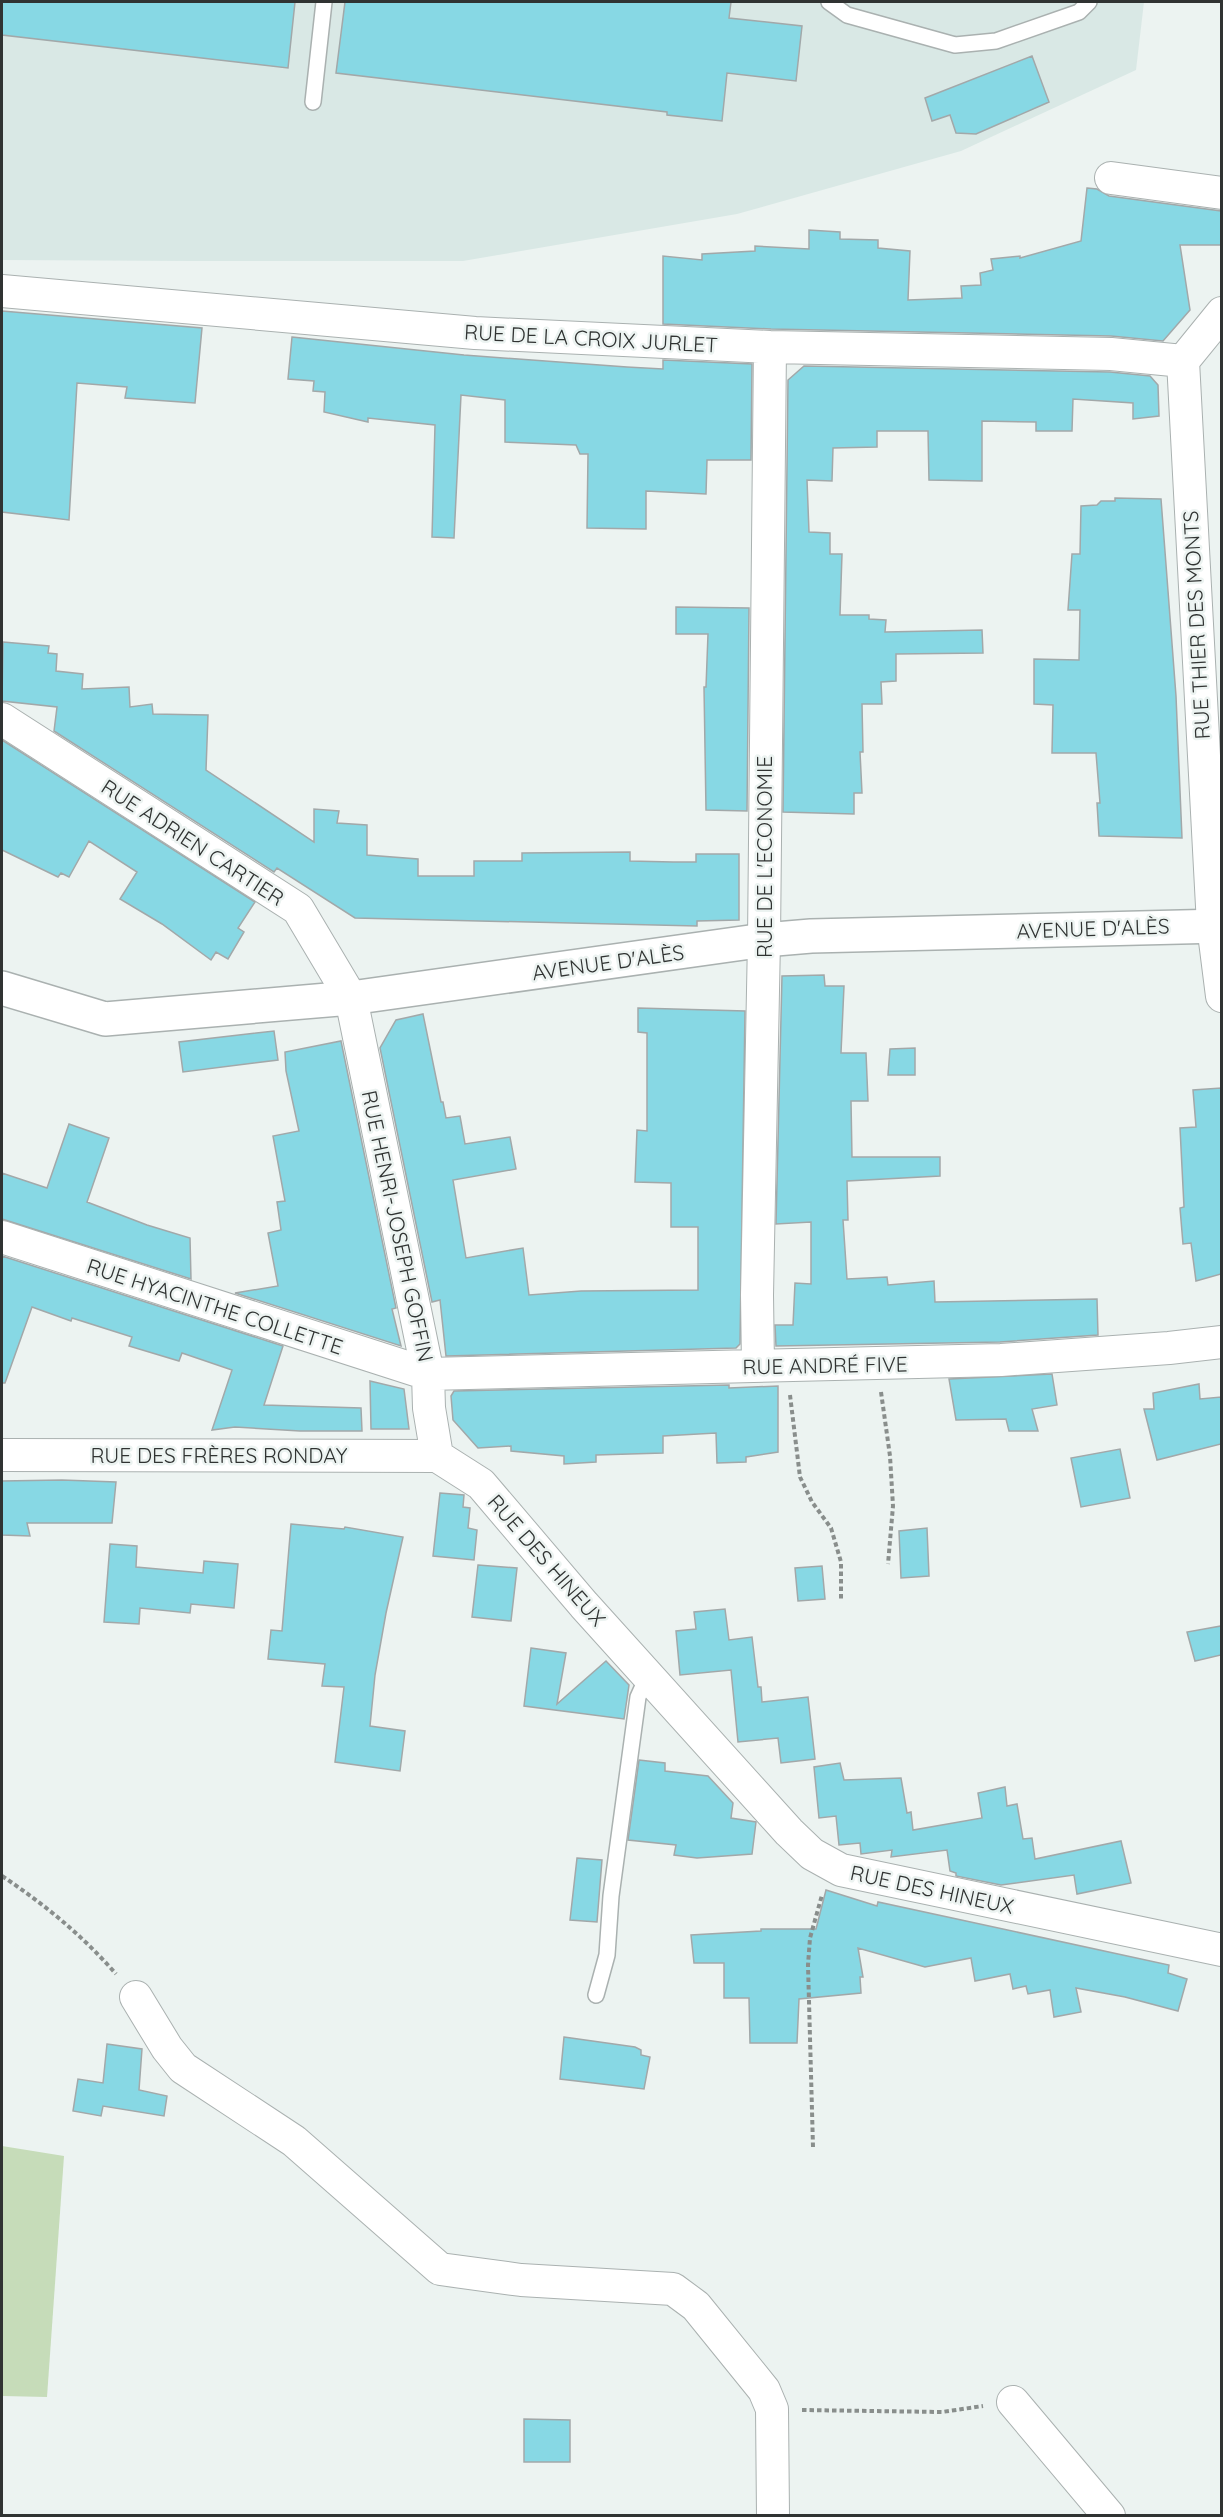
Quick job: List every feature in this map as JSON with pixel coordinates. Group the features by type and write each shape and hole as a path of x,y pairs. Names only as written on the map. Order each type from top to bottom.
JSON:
{"street":[{"path":"1111,178 1221,193"},
{"name":"RUE DE LA CROIX JURLET","path":"2,291 475,333 770,347 1111,354 1183,361"},
{"path":"1183,361 1221,313"},
{"name":"RUE DE L'ECONOMIE","path":"758,1366 757,1283 764,940 770,347"},
{"name":"RUE THIER DES MONTS","path":"1183,361 1221,996"},
{"name":"RUE ADRIEN CARTIER","path":"2,718 298,909 351,998"},
{"name":"AVENUE D'ALÈS","path":"2,988 105,1019 351,998 764,940 811,936 1217,925"},
{"name":"RUE HENRI-JOSEPH GOFFIN","path":"351,998 428,1374 429,1408 437,1456"},
{"name":"RUE HYACINTHE COLLETTE","path":"2,1237 428,1374"},
{"name":"RUE ANDRÉ FIVE","path":"428,1374 1001,1360 1221,1342"},
{"name":"RUE DES FRÈRES RONDAY","path":"2,1455 437,1456"},
{"name":"RUE DES HINEUX","path":"437,1456 481,1484 584,1605 789,1832 812,1854 832,1866 902,1884 1053,1913 1221,1950"},
{"path":"136,1997 167,2048 183,2068 294,2141 440,2270 521,2280 673,2289 696,2307 764,2390 772,2409 773,2516"},
{"path":"1013,2402 1109,2516"}],"lane":[{"path":"313,102 324,2"},
{"path":"829,2 847,15 955,45 996,41 1079,12 1089,2"},
{"path":"596,1995 607,1955 611,1896 638,1697 648,1675"}],"path":[{"path":"880,1364 893,1506 888,1564"},
{"path":"789,1366 790,1395 800,1477 812,1502 831,1528 841,1562 841,1599"},
{"path":"2,1876 40,1901 93,1948 136,1997"},
{"path":"813,2147 808,1965 810,1938 823,1888"},
{"path":"772,2409 942,2412 1013,2402"}],"shaded area":[{"path":"2,2 1144,2 1136,70 961,151 737,214 463,261 191,261 2,260"}],"green space":[{"path":"2,2146 64,2156 47,2397 2,2396"}],"building":[{"path":"2,2 295,2 288,68 2,35"},
{"path":"345,2 731,2 729,18 802,26 796,81 727,73 722,121 667,115 667,112 336,73"},
{"path":"1032,56 1049,102 976,134 956,133 950,115 932,121 925,98"},
{"path":"1087,188 1097,189 1109,196 1221,211 1221,245 1180,245 1190,310 1163,341 1111,336 771,329 663,324 663,256 702,260 702,254 755,251 755,246 809,249 809,230 840,232 840,239 878,240 878,248 910,251 908,300 962,298 961,286 981,285 980,273 993,270 991,259 1020,256 1020,258 1081,241"},
{"path":"2,311 202,328 195,403 125,398 127,387 77,383 69,520 2,512"},
{"path":"292,337 464,355 627,367 663,369 663,360 752,364 751,460 707,460 706,494 646,491 646,529 587,528 588,454 580,454 576,445 505,442 505,400 461,395 454,538 432,537 435,425 368,418 368,422 324,412 325,392 313,391 314,381 288,379"},
{"path":"804,366 1110,372 1150,376 1158,385 1159,416 1133,419 1133,403 1073,399 1072,431 1036,431 1036,422 982,421 982,481 929,480 928,431 877,431 877,447 833,448 832,481 807,480 809,532 830,533 830,554 842,554 840,615 869,615 869,619 886,620 885,632 982,630 983,653 896,654 896,681 881,682 882,704 862,704 863,752 860,752 862,793 854,793 854,814 783,812 788,380"},
{"path":"1115,498 1161,499 1176,696 1182,838 1099,836 1097,803 1100,803 1096,753 1052,753 1053,705 1034,704 1034,659 1079,660 1080,610 1068,610 1072,554 1080,554 1081,506 1097,505 1101,501 1115,501"},
{"path":"676,607 749,608 747,811 706,810 704,687 706,687 708,634 676,634"},
{"path":"3,642 49,646 48,653 57,654 56,671 83,674 82,689 129,687 130,707 152,704 153,714 208,715 206,770 314,842 314,809 339,811 337,823 367,825 367,855 418,859 418,876 474,876 474,861 522,861 522,853 630,852 630,861 673,862 696,862 696,854 739,854 739,920 697,921 697,926 355,918 277,868 274,872 54,731 57,707 2,701"},
{"path":"2,740 255,902 238,928 244,932 228,959 216,952 211,960 162,924 120,899 137,872 89,841 69,877 61,873 58,877 2,850"},
{"path":"824,975 825,986 844,986 841,1053 866,1053 868,1101 851,1101 852,1157 940,1157 940,1176 847,1181 848,1220 843,1220 847,1279 887,1277 888,1285 934,1281 935,1302 1097,1299 1098,1335 1000,1342 776,1346 775,1325 793,1325 795,1283 811,1284 811,1222 776,1224 782,976"},
{"path":"638,1008 745,1011 740,1344 736,1348 446,1356 440,1300 432,1302 380,1048 396,1020 423,1014 446,1118 460,1116 465,1144 510,1137 516,1169 453,1180 466,1258 523,1248 529,1295 581,1291 698,1290 698,1227 671,1227 671,1183 635,1182 637,1130 647,1131 647,1033 638,1032"},
{"path":"274,1031 278,1060 183,1072 179,1042"},
{"path":"341,1041 396,1308 392,1309 401,1346 235,1293 278,1286 268,1233 281,1230 277,1202 285,1201 273,1136 299,1131 286,1071 285,1052"},
{"path":"915,1048 915,1075 888,1075 890,1049"},
{"path":"1221,1088 1221,1274 1196,1281 1191,1243 1183,1244 1180,1208 1184,1207 1180,1128 1196,1127 1193,1090"},
{"path":"69,1124 109,1138 87,1202 147,1225 190,1238 191,1279 2,1219 2,1173 47,1188"},
{"path":"2,1256 283,1346 264,1405 361,1408 362,1431 300,1431 235,1427 212,1430 232,1370 182,1353 179,1361 129,1346 132,1337 72,1318 71,1321 32,1307 5,1383 2,1383"},
{"path":"1052,1374 1057,1405 1032,1409 1038,1431 1009,1431 1006,1419 956,1420 949,1379"},
{"path":"370,1381 404,1389 409,1429 371,1429"},
{"path":"1199,1384 1200,1399 1221,1397 1221,1444 1157,1460 1144,1409 1154,1409 1153,1393"},
{"path":"729,1385 729,1388 778,1386 778,1452 746,1457 746,1462 717,1463 716,1433 663,1436 663,1453 596,1455 596,1462 564,1464 564,1456 511,1451 511,1446 478,1448 453,1420 451,1396 454,1391"},
{"path":"1120,1449 1130,1498 1081,1507 1071,1458"},
{"path":"2,1481 116,1482 112,1523 27,1523 30,1536 2,1535"},
{"path":"440,1493 464,1495 463,1507 470,1508 468,1528 477,1530 474,1560 433,1556"},
{"path":"291,1524 344,1529 345,1527 403,1537 375,1675 370,1726 405,1731 400,1771 335,1762 344,1687 322,1686 325,1664 268,1659 271,1630 282,1631"},
{"path":"927,1528 929,1576 901,1578 899,1531"},
{"path":"110,1544 137,1546 136,1567 203,1573 204,1561 238,1564 234,1608 191,1604 190,1613 140,1608 139,1624 104,1622"},
{"path":"478,1565 517,1568 511,1621 472,1617"},
{"path":"822,1566 825,1599 798,1601 795,1568"},
{"path":"725,1609 729,1640 752,1637 762,1702 808,1697 815,1759 781,1763 778,1738 738,1742 731,1670 680,1675 676,1631 696,1629 694,1612"},
{"path":"1221,1626 1221,1655 1195,1661 1187,1632"},
{"path":"531,1648 566,1653 557,1704 606,1661 629,1685 624,1719 524,1706"},
{"path":"639,1760 665,1763 665,1771 708,1776 733,1803 731,1818 756,1822 752,1854 697,1858 674,1855 676,1845 628,1840"},
{"path":"840,1763 844,1780 901,1778 907,1813 911,1812 913,1830 982,1818 978,1793 1005,1787 1007,1806 1017,1804 1023,1839 1032,1838 1035,1859 1121,1841 1131,1883 1077,1894 1074,1875 1001,1885 956,1876 956,1873 950,1871 947,1850 891,1857 892,1850 861,1854 860,1843 839,1845 836,1816 819,1818 814,1767"},
{"path":"577,1858 602,1860 597,1922 570,1920"},
{"path":"826,1890 877,1906 878,1902 1169,1965 1168,1973 1187,1979 1178,2011 1125,1997 1076,1988 1081,2012 1054,2017 1050,1990 1028,1994 1026,1986 1013,1989 1010,1974 975,1981 971,1958 925,1967 858,1948 863,1977 860,1977 861,1993 799,1999 797,2043 750,2043 749,1998 724,1998 724,1963 694,1963 691,1935 761,1931 761,1929 816,1929"},
{"path":"564,2037 635,2047 641,2050 641,2055 650,2057 644,2089 560,2079"},
{"path":"107,2044 142,2049 139,2090 167,2096 164,2116 103,2106 101,2116 73,2111 78,2079 103,2083"},
{"path":"524,2419 570,2420 570,2462 524,2462"}]}
